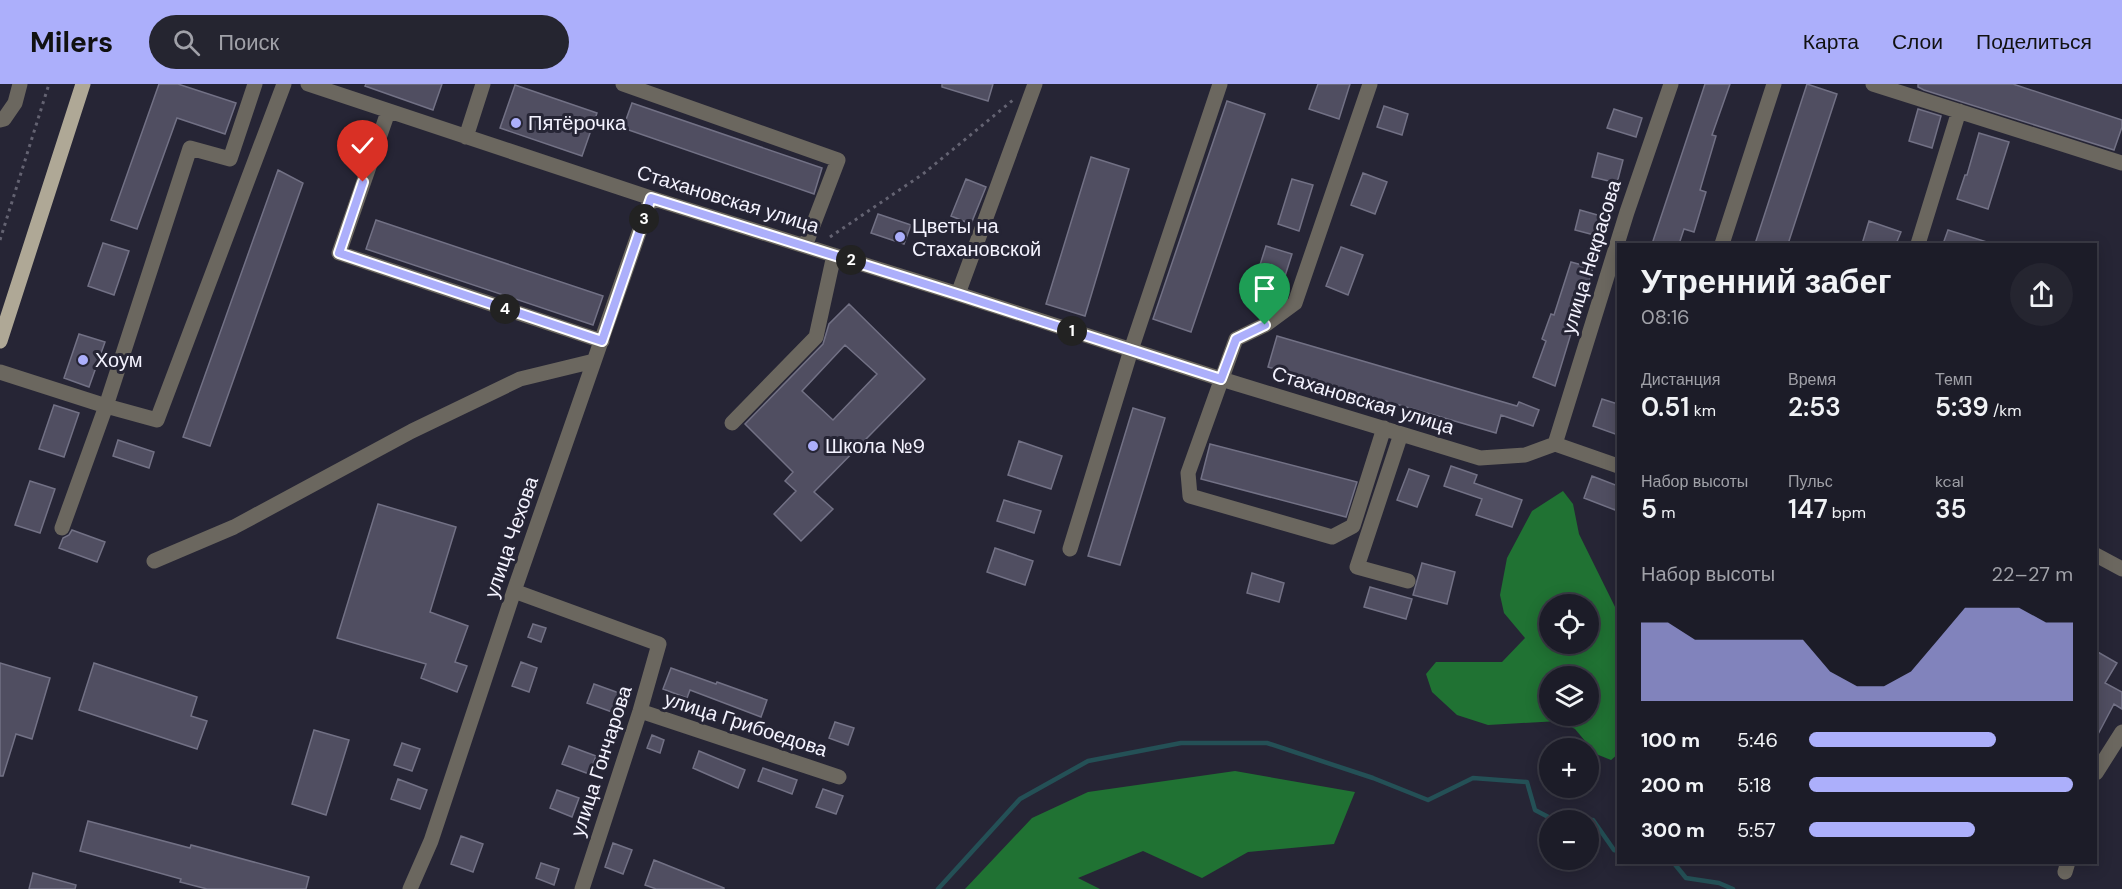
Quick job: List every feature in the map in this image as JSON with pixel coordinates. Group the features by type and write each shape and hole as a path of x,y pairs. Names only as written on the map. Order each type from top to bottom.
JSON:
{"main road":[{"path":"0,340 83,84"}],"street":[{"path":"0,120 4,119 15,103 20,84"},
{"path":"62,528 106,406 190,148 230,159 255,84"},
{"path":"0,372 157,420 284,84"},
{"name":"Стахановская улица","path":"308,84 651,198 1221,379 1480,458 1525,455 1555,444"},
{"path":"466,137 483,84"},
{"path":"622,84 838,159 805,246"},
{"path":"957,294 1035,84"},
{"path":"1070,549 1131,350 1220,84"},
{"path":"1370,84 1295,303 1265,325 1236,339 1188,473 1190,496 1332,537 1353,526 1384,429"},
{"name":"улица Некрасова","path":"1617,243 1671,84"},
{"path":"1722,243 1774,84"},
{"path":"1873,84 2122,164"},
{"path":"1918,243 1959,111"},
{"path":"388,112 339,253 602,341"},
{"name":"улица Чехова","path":"410,889 430,841 514,591 651,198"},
{"name":"улица Некрасова","path":"1555,444 1617,244"},
{"path":"732,423 816,337 834,255"},
{"path":"154,561 234,527 412,431 520,379 594,362"},
{"path":"1401,434 1358,567 1408,581"},
{"path":"1555,444 1617,466"},
{"path":"2097,556 2122,569"},
{"name":"улица Гончарова","path":"514,591 658,644 582,889"},
{"name":"улица Грибоедова","path":"639,711 839,777"},
{"path":"2097,771 2122,732"}],"path":[{"path":"0,240 49,84"},
{"path":"830,237 923,174 1015,97"}],"green space":[{"path":"1563,491 1573,504 1579,534 1617,611 1617,755 1611,760 1599,755 1599,738 1583,738 1569,726 1599,726 1599,666 1539,666 1539,722 1488,725 1457,715 1432,692 1426,674 1436,662 1502,662 1525,638 1504,613 1500,595 1507,558 1532,511"},
{"path":"1235,771 1355,792 1334,844 1248,852 1202,878 1143,851 1078,878 1100,889 965,889 1032,818 1088,792"}],"building":[{"path":"159,84 178,84 236,103 225,134 177,118 137,229 111,220"},
{"path":"366,84 442,84 433,110 365,86"},
{"path":"942,84 993,84 988,101 942,87"},
{"path":"1318,84 1350,84 1339,119 1309,109"},
{"path":"1705,84 1730,84 1712,135 1716,136 1700,190 1706,192 1694,232 1684,229 1679,243 1652,243"},
{"path":"1807,84 1837,94 1788,243 1755,243"},
{"path":"1918,84 2013,84 2122,120 2122,127 2114,150 1924,90 1918,87"},
{"path":"515,85 597,113 582,156 500,128"},
{"path":"1227,101 1265,114 1191,332 1153,319"},
{"path":"632,103 822,168 814,194 623,128"},
{"path":"1384,106 1408,114 1402,135 1377,127"},
{"path":"1614,109 1642,118 1636,137 1607,128"},
{"path":"1918,109 1941,116 1932,148 1909,141"},
{"path":"1979,133 2009,142 1988,209 1957,199 1965,175 1967,175"},
{"path":"1598,153 1623,160 1617,183 1592,177"},
{"path":"1091,157 1129,169 1085,316 1046,304"},
{"path":"278,170 303,183 210,446 183,437"},
{"path":"1363,173 1387,182 1375,214 1351,205"},
{"path":"966,179 986,187 971,224 951,216"},
{"path":"1292,179 1313,185 1299,231 1278,224"},
{"path":"1580,210 1608,218 1602,237 1575,230"},
{"path":"878,214 911,225 904,244 871,233"},
{"path":"376,220 603,296 593,325 366,249"},
{"path":"1869,221 1901,232 1896,243 1862,243"},
{"path":"1948,230 1987,242 1987,243 1943,243"},
{"path":"103,243 129,251 114,295 88,286"},
{"path":"1266,246 1292,254 1278,298 1252,290"},
{"path":"1341,247 1363,255 1348,295 1326,286"},
{"path":"1571,262 1593,268 1555,386 1533,377 1546,341 1542,339 1551,314 1554,315"},
{"name":"Школа №9","path":"849,304 925,379 814,492 833,509 801,541 774,514 796,491 785,481 793,472 745,424 823,344 829,324","holes":["845,345 877,374 833,420 802,391"]},
{"path":"79,334 105,342 89,387 64,378"},
{"path":"1277,336 1517,406 1519,402 1539,410 1533,426 1501,415 1496,433 1268,367"},
{"path":"1602,399 1617,404 1617,435 1593,426"},
{"path":"54,405 79,413 64,457 39,449"},
{"path":"1133,408 1165,418 1120,565 1088,556"},
{"path":"118,440 154,452 149,468 113,456"},
{"path":"1019,441 1062,456 1051,489 1008,475"},
{"path":"1210,444 1357,482 1346,517 1201,479"},
{"path":"1451,466 1477,475 1474,483 1522,500 1512,527 1476,515 1482,499 1444,486"},
{"path":"1409,469 1429,476 1417,507 1397,500"},
{"path":"1592,476 1617,486 1615,510 1584,498"},
{"path":"30,481 55,489 40,533 15,525"},
{"path":"1004,500 1041,511 1034,533 997,521"},
{"path":"378,504 456,527 430,612 468,626 455,662 467,666 457,692 421,678 426,664 337,638"},
{"path":"72,530 105,542 97,562 59,548 63,538"},
{"path":"995,548 1033,561 1025,585 987,572"},
{"path":"1422,563 1455,572 1447,604 1413,595"},
{"path":"1252,573 1284,583 1279,602 1247,593"},
{"path":"1370,587 1412,599 1406,619 1364,607"},
{"path":"533,624 546,628 541,642 528,637"},
{"path":"2097,652 2117,663 2105,683 2122,692 2122,709 2114,704 2097,736"},
{"path":"521,662 537,668 529,692 512,686"},
{"path":"0,663 50,678 32,739 16,734 3,776 0,776"},
{"path":"94,663 197,697 191,716 207,721 197,749 79,710"},
{"path":"671,668 767,700 761,717 690,690 687,698 663,689"},
{"path":"594,684 619,693 612,712 587,703"},
{"path":"835,722 854,728 848,745 829,738"},
{"path":"314,730 349,740 326,815 292,804"},
{"path":"652,735 664,740 660,753 647,748"},
{"path":"402,743 420,749 412,771 394,765"},
{"path":"569,746 596,756 589,774 562,764"},
{"path":"699,751 745,770 738,788 693,768"},
{"path":"763,768 797,780 792,794 758,781"},
{"path":"398,779 427,790 420,809 391,799"},
{"path":"823,789 843,796 836,814 816,807"},
{"path":"557,790 579,798 572,817 550,808"},
{"path":"88,821 190,848 191,845 309,877 306,889 207,889 180,882 181,879 80,851"},
{"path":"461,836 483,844 473,872 451,864"},
{"path":"613,843 632,850 623,874 605,867"},
{"path":"654,860 724,889 656,889 645,885"},
{"path":"541,863 559,869 554,885 536,878"},
{"path":"33,873 76,885 75,889 29,889"}],"waterway":[{"path":"938,889 1020,799 1088,761 1181,743 1267,743 1373,778 1428,800 1473,778 1527,782 1535,810 1539,812"},
{"path":"1599,829 1614,850 1617,851"},
{"path":"1675,864 1686,878 1719,883 1733,889"}],"place":[{"name":"Пятёрочка","path":"516,123"},
{"name":"Цветы на Стахановской","path":"900,237"},
{"name":"Хоум","path":"83,360"},
{"name":"Школа №9","path":"813,446"}],"route":[{"path":"363,182 339,253 602,341 651,198 1221,379 1236,339 1265,325"}]}
